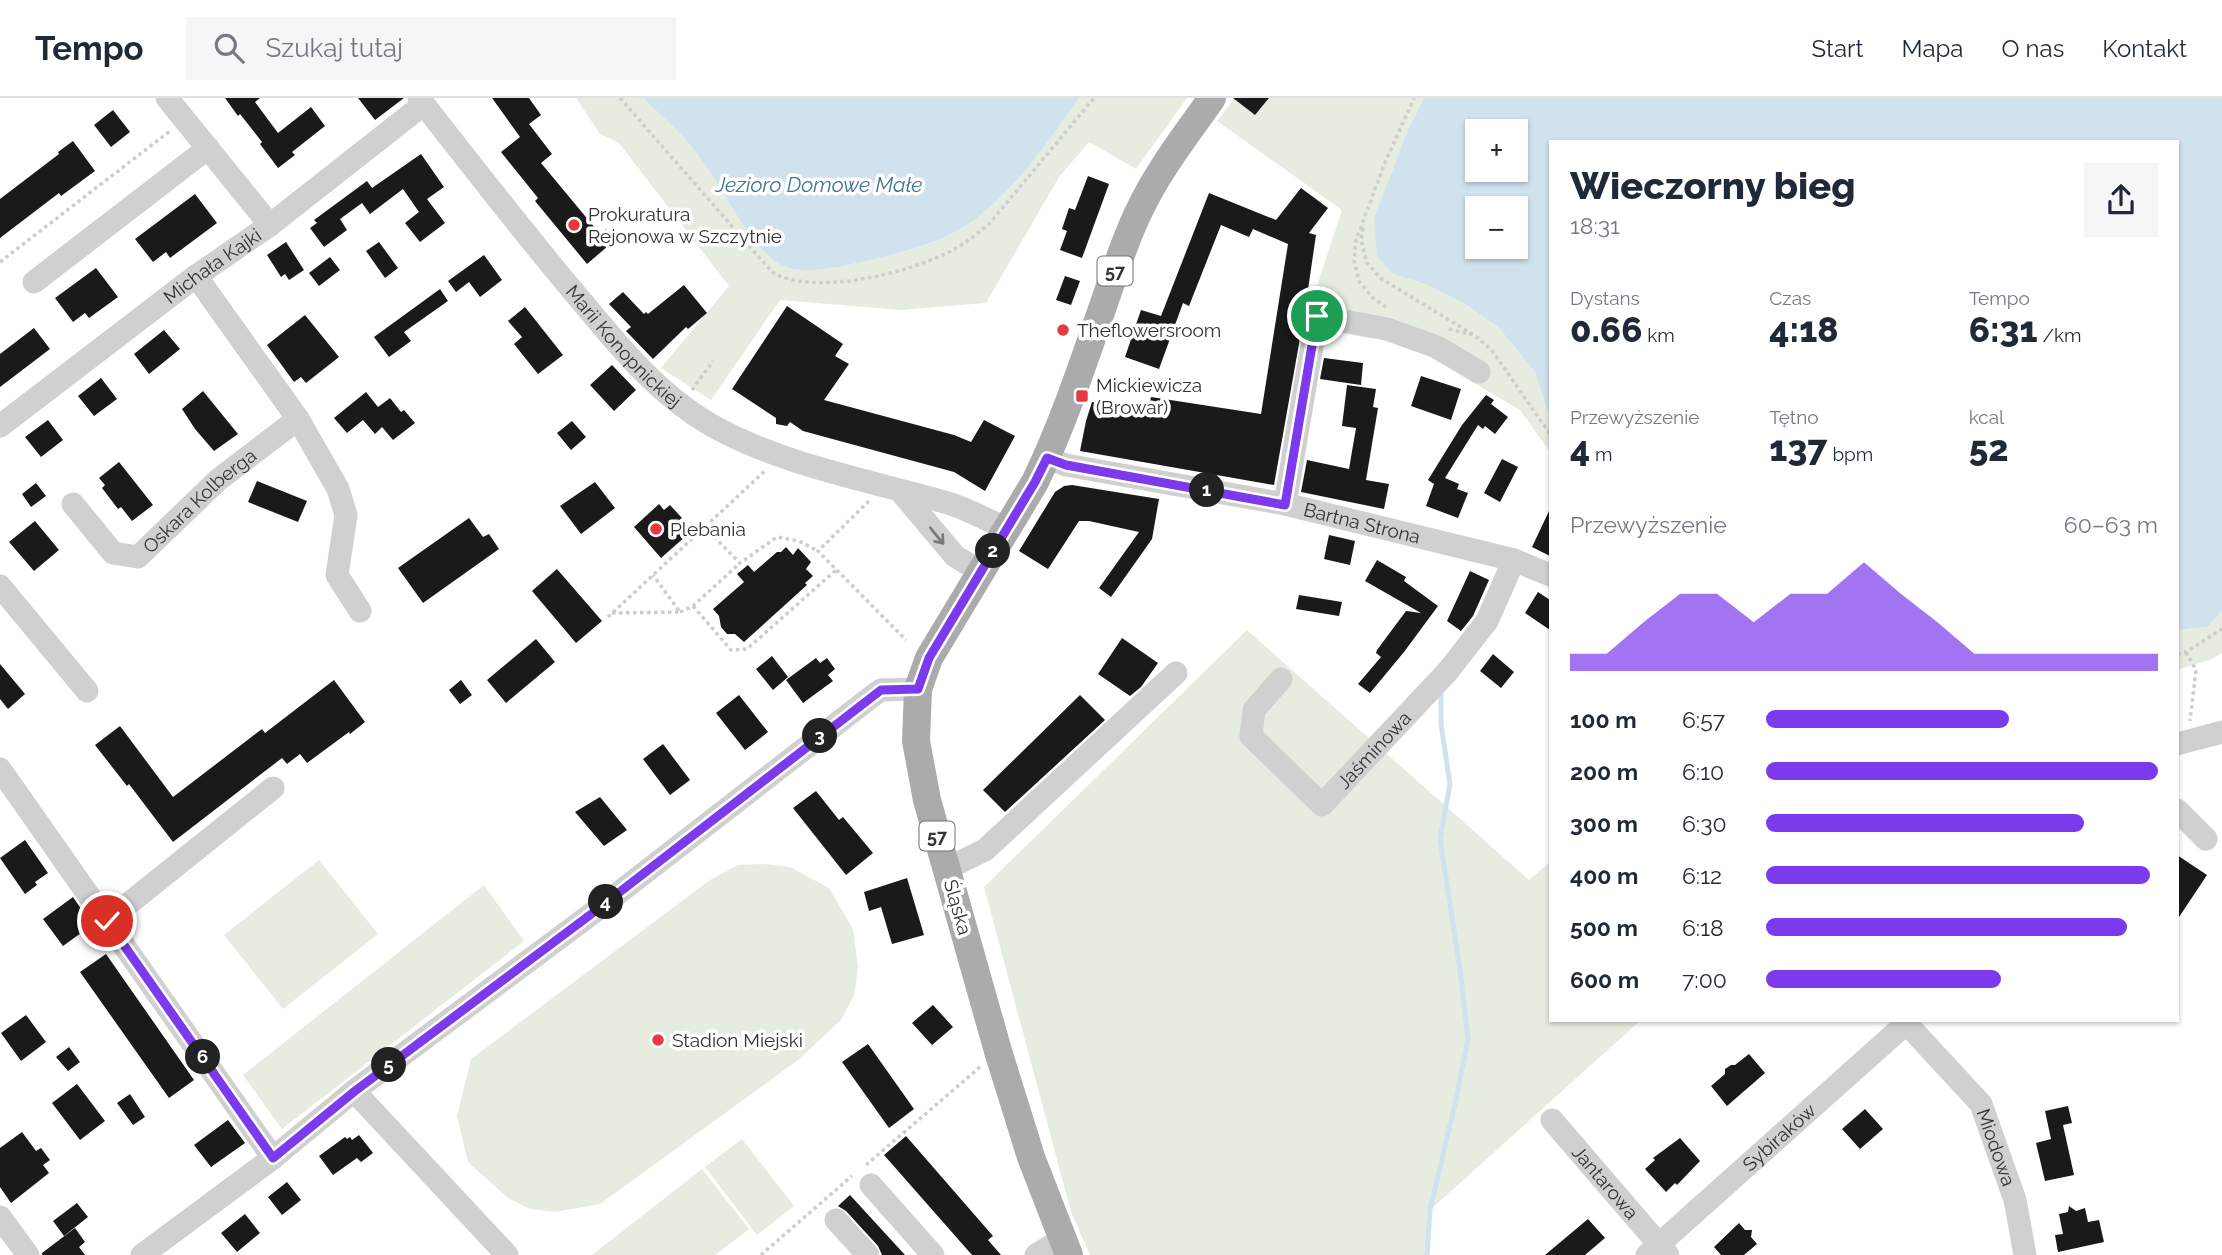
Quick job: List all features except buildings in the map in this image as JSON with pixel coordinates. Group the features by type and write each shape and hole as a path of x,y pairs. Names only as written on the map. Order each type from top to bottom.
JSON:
{"main road":[{"name":"57","path":"1006,528 1047,458 1139,210 1155,180 1212,98"},
{"name":"Śląska","path":"1006,528 929,658 918,689 916,741 927,800 946,869 1031,1157 1065,1247"}],"street":[{"path":"167,98 270,225"},
{"name":"Michała Kajki","path":"0,426 197,276 270,225 421,101"},
{"name":"Marii Konopnickiej","path":"421,101 540,252 636,365 665,393 712,425 740,439 784,456 950,504 1006,528"},
{"path":"34,282 208,148"},
{"path":"197,276 298,419 338,489 346,515 337,575 360,611"},
{"path":"1285,505 1317,316 1388,328 1437,346 1479,372"},
{"name":"Oskara Kolberga","path":"73,503 113,553 138,557 218,480 298,419"},
{"name":"Bartna Strona","path":"1047,458 1066,465 1285,505 1514,559 1549,575"},
{"path":"901,492 955,556 981,572"},
{"name":"Jaśminowa","path":"1281,679 1254,710 1251,736 1322,804 1448,671 1472,641 1487,621 1514,559"},
{"path":"0,586 87,691"},
{"path":"946,869 985,850 1176,673"},
{"path":"142,1255 273,1158 355,1091 590,915 881,690 918,689"},
{"path":"2183,736 2222,732"},
{"path":"0,769 273,1158"},
{"path":"107,921 272,788"},
{"path":"2179,812 2206,839"},
{"name":"Sybiraków","path":"1658,1252 1908,1022"},
{"name":"Miodowa","path":"1908,1022 1981,1104 2015,1200 2025,1255"},
{"path":"355,1091 507,1255"},
{"name":"Jantarowa","path":"1552,1119 1658,1252"},
{"path":"863,1176 933,1255"},
{"path":"0,1217 28,1255"},
{"path":"836,1220 869,1255"},
{"path":"1036,1255 1065,1247"}],"path":[{"path":"620,98 772,272 789,281 816,284 865,278 907,267 947,253 972,239 989,225 1094,98"},
{"path":"1392,312 1373,298 1359,281 1354,261 1356,240 1413,98"},
{"path":"0,262 186,119"},
{"path":"1363,223 1361,240 1367,263 1380,278 1474,335 1490,349 1549,433"},
{"path":"1439,327 1474,335"},
{"path":"693,389 713,361"},
{"path":"770,466 610,615 680,612 693,606 740,564 777,537 799,541 818,551 906,640"},
{"path":"818,551 873,497"},
{"path":"704,527 740,564"},
{"path":"693,606 731,650 747,649 836,570"},
{"path":"653,575 680,612"},
{"path":"2179,654 2186,652 2222,629"},
{"path":"2183,736 2196,670 2186,652"},
{"path":"761,1255 863,1176 988,1060"}],"shaded area":[{"path":"576,98 643,98 692,147 751,236 772,259 789,268 818,270 894,254 940,239 961,228 981,214 1018,179 1079,98 1187,98 1136,169 1089,142 1059,177 986,303 902,310 780,300 711,400 661,368 729,286 619,143 600,134"},
{"path":"1235,98 1424,98 1409,128 1393,274 1428,285 1470,307 1499,328 1535,372 1549,412 1549,451 1520,410 1428,356 1382,340 1314,329 1314,295 1342,210 1217,121"},
{"path":"2222,611 2222,653 2179,669 2179,630 2207,627"},
{"path":"1247,630 1529,880 1549,863 1549,1022 1639,1022 1430,1210 1427,1255 1090,1255 1071,1212 984,887"},
{"path":"319,860 378,934 283,1009 224,935"},
{"name":"Stadion Miejski","path":"738,865 790,867 829,888 853,929 858,967 854,996 841,1020 798,1060 600,1204 555,1212 530,1209 508,1198 468,1162 457,1116 471,1059 710,880"},
{"path":"484,885 524,941 282,1129 243,1075"},
{"path":"742,1139 794,1206 757,1235 705,1167"},
{"path":"702,1169 749,1229 715,1255 592,1255"}],"water":[{"name":"Jezioro Domowe Małe","path":"643,98 1079,98 1018,179 981,214 961,228 929,243 871,260 818,270 798,270 780,264 761,248 692,147"},
{"path":"1424,98 2222,98 2222,611 2207,627 2179,630 2179,140 1549,140 1549,412 1535,372 1499,328 1470,307 1428,285 1393,274 1377,256 1374,218 1409,128"}],"waterway":[{"path":"1427,1255 1430,1210 1468,1039 1440,839 1450,784 1441,724 1441,694"}],"place":[{"name":"Prokuratura Rejonowa w Szczytnie","path":"574,225"},
{"name":"Theflowersroom","path":"1063,330"},
{"name":"Mickiewicza (Browar)","path":"1082,396"},
{"name":"Plebania","path":"656,529"},
{"name":"Stadion Miejski","path":"658,1040"}],"route":[{"path":"107,921 273,1158 355,1091 590,915 881,690 918,689 929,658 1047,458 1066,465 1285,505 1317,316"}]}
